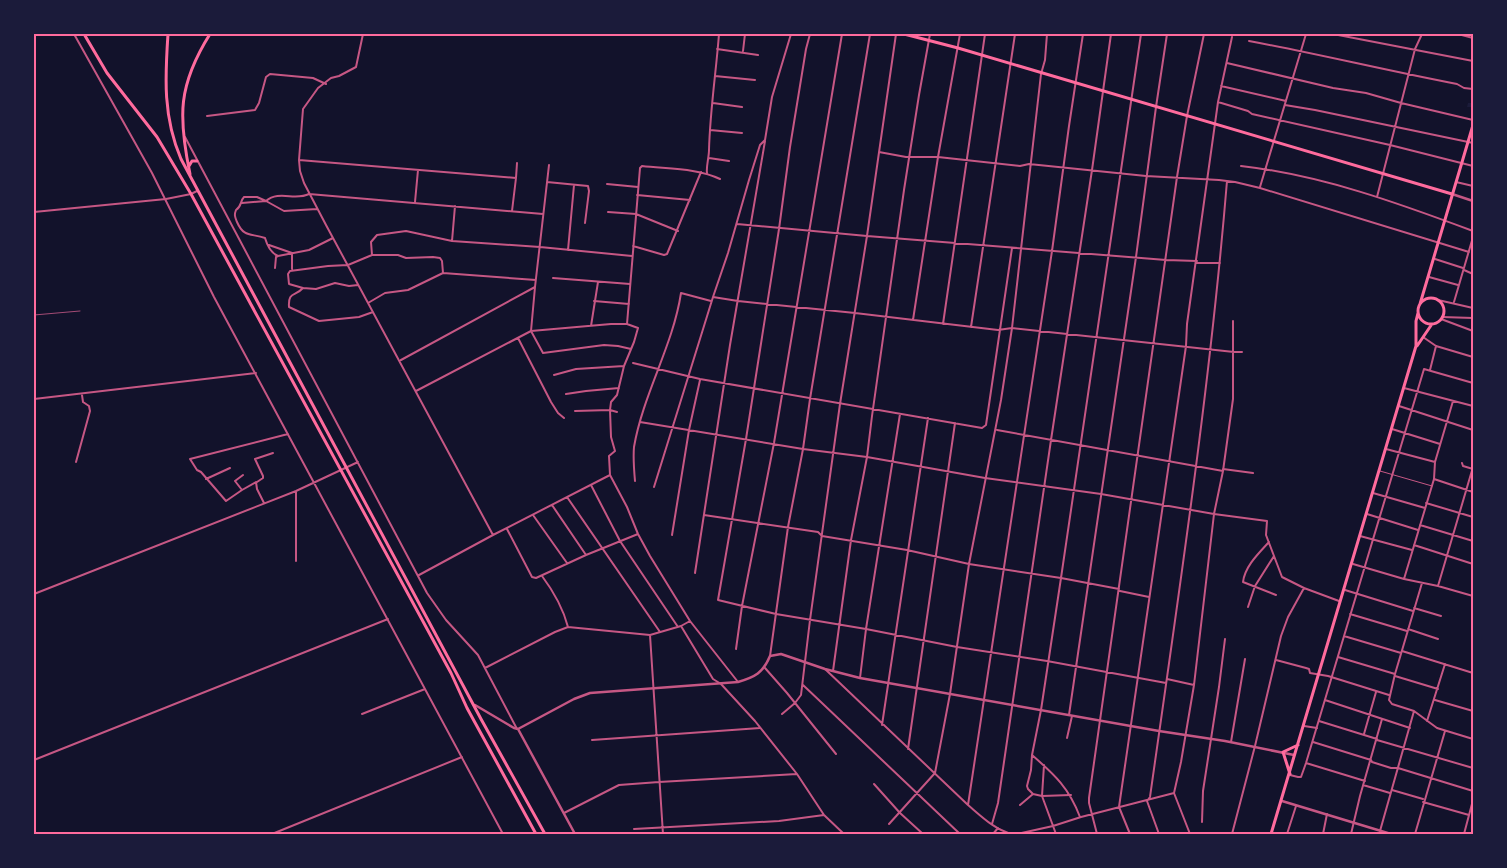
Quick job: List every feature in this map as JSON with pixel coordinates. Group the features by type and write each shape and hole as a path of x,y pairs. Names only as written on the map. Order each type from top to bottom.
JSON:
{"main road":[{"path":"84,34 107,73 157,137 191,194 451,673 467,708 536,834"},
{"path":"168,34 165,78 167,111 177,148 545,834"},
{"path":"191,177 184,135 183,111 186,86 198,53 210,34"},
{"path":"904,34 958,48 1040,74 1452,194"},
{"path":"1272,834 1416,346 1416,321 1427,276 1473,125"},
{"path":"188,167 192,161 198,161"},
{"path":"1424,289 1428,298"},
{"path":"1416,346 1432,324 1442,318 1444,309 1438,300 1428,298 1420,304"},
{"path":"1418,313 1423,321 1432,324"},
{"path":"1290,774 1283,752 1299,744"}],"street":[{"path":"74,34 166,199 199,267 503,834"},
{"path":"363,34 356,67 331,78 326,84 318,88 303,110 299,160 301,177 494,535"},
{"path":"707,174 719,34"},
{"path":"743,52 745,34"},
{"path":"696,573 716,434 772,97 791,34"},
{"path":"810,34 790,147 746,439 718,600 776,614 866,629 923,641 1138,678 1194,684"},
{"path":"736,649 742,606 774,443 842,34"},
{"path":"475,705 518,729 582,696 600,692 738,682 752,677 765,668 770,656 788,527 803,449 870,34"},
{"path":"782,714 795,704 801,695 803,684 840,404 867,236 896,34"},
{"path":"833,672 851,540 867,457 918,94 930,34"},
{"path":"913,320 938,157 960,34"},
{"path":"943,324 985,34"},
{"path":"971,327 1015,34"},
{"path":"889,824 935,773 950,694 985,478 996,430 1012,328 1040,74 1045,60 1047,34"},
{"path":"968,805 1083,34"},
{"path":"992,824 998,803 1013,705 1111,34"},
{"path":"1071,795 1042,796 1033,794 1027,786 1041,710 1141,34"},
{"path":"1067,738 1167,34"},
{"path":"1097,834 1089,798 1099,720 1187,116 1204,34"},
{"path":"1260,188 1306,34"},
{"path":"1333,34 1473,61"},
{"path":"1377,196 1415,49 1422,34"},
{"path":"1458,34 1473,38"},
{"path":"1130,834 1119,807 1186,346 1187,324 1218,102 1232,37"},
{"path":"1250,41 1301,50 1460,85 1473,90"},
{"path":"717,48 758,55"},
{"path":"1227,63 1333,88 1366,93 1473,120"},
{"path":"207,116 255,110 259,103 266,77 270,74 312,78 326,84"},
{"path":"715,76 755,80"},
{"path":"1221,86 1286,100"},
{"path":"1218,102 1252,114 1473,166"},
{"path":"713,103 742,107"},
{"path":"1285,105 1473,143"},
{"path":"710,130 742,133"},
{"path":"184,135 433,602 446,620 478,655 575,834"},
{"path":"654,488 712,297 737,224 749,180 760,146 765,140"},
{"path":"879,152 994,164 1020,166 1030,164 1146,176 1227,181 1260,188 1469,252"},
{"path":"709,158 729,161"},
{"path":"299,160 516,178"},
{"path":"512,212 517,163"},
{"path":"549,165 534,287 531,331 543,353 604,345 631,349"},
{"path":"627,324 640,168 642,166 701,172 720,180"},
{"path":"1241,166 1265,168 1342,186 1377,196 1473,231"},
{"path":"415,203 418,170"},
{"path":"633,246 666,255 678,231 701,172"},
{"path":"1159,834 1148,801 1197,466 1211,350 1227,181"},
{"path":"547,182 586,185 589,188 585,223"},
{"path":"1456,182 1473,186"},
{"path":"568,250 574,184"},
{"path":"607,184 638,187"},
{"path":"34,212 166,199 191,194 198,190"},
{"path":"242,202 266,201 271,196 301,197 309,194 543,214"},
{"path":"1452,194 1473,201"},
{"path":"637,195 690,200"},
{"path":"317,209 284,211 258,197 249,196 244,197 240,207 234,214 245,234 265,238 267,245 278,256 309,250 333,238"},
{"path":"452,240 455,206"},
{"path":"608,212 636,214 678,231"},
{"path":"737,224 897,239 1220,263"},
{"path":"372,255 371,242 377,235 406,231 452,240 632,256"},
{"path":"1454,302 1473,239"},
{"path":"267,245 292,252"},
{"path":"633,363 725,384 982,428 986,425 1012,248"},
{"path":"292,252 292,270"},
{"path":"358,285 349,286 334,283 316,289 303,288 289,284 288,274 292,270 348,265 372,255 440,258 443,273"},
{"path":"275,268 278,256"},
{"path":"1432,258 1473,274"},
{"path":"368,302 385,293 408,290 443,273 536,280"},
{"path":"1427,276 1458,285"},
{"path":"553,278 630,284"},
{"path":"590,326 598,281"},
{"path":"400,360 534,287"},
{"path":"303,288 289,298 289,307 315,320 359,317 373,312"},
{"path":"635,481 634,449 640,422 659,369 681,293 712,301"},
{"path":"712,297 999,330 1012,328 1242,352"},
{"path":"1438,300 1454,302 1473,308"},
{"path":"594,301 629,304"},
{"path":"1442,318 1473,318"},
{"path":"1442,318 1473,331"},
{"path":"1190,834 1174,793 1194,684 1214,514 1223,470 1233,399 1233,321"},
{"path":"416,391 531,331 611,324 627,324 638,328 624,366 617,396 611,402 611,437 615,451 609,456 610,475 627,507 638,534 690,621 738,682"},
{"path":"1423,337 1436,346 1473,357"},
{"path":"518,338 551,402 558,413 564,418"},
{"path":"1430,370 1436,346"},
{"path":"554,375 576,369 624,366"},
{"path":"1290,774 1298,778 1301,777 1306,763 1424,368 1473,383"},
{"path":"34,400 256,374"},
{"path":"672,535 689,430 700,379"},
{"path":"566,394 619,388"},
{"path":"1404,388 1473,406"},
{"path":"76,462 90,410 89,406 83,402 82,394"},
{"path":"1404,579 1434,479 1435,462 1453,401"},
{"path":"1398,406 1473,430"},
{"path":"575,411 610,410 617,412"},
{"path":"860,678 900,414"},
{"path":"882,724 928,418"},
{"path":"640,422 803,449 867,457 985,478 1101,494 1214,514 1267,521 1266,532 1282,577 1304,588 1342,602"},
{"path":"908,749 955,423"},
{"path":"1392,429 1440,444"},
{"path":"996,430 1197,466 1253,473"},
{"path":"273,452 255,460 263,478 226,501 190,460 190,458 288,434"},
{"path":"1386,449 1435,462"},
{"path":"34,594 296,491 358,462"},
{"path":"1438,586 1473,468 1463,466 1462,463"},
{"path":"206,479 230,468"},
{"path":"242,490 235,481 243,475"},
{"path":"418,575 610,475"},
{"path":"1434,479 1473,492"},
{"path":"256,482 257,490 264,503"},
{"path":"591,485 620,542 714,679 721,684 760,728 797,774 824,815 844,834"},
{"path":"296,491 296,561"},
{"path":"1373,493 1425,508"},
{"path":"567,498 660,632"},
{"path":"1426,503 1473,517"},
{"path":"552,506 586,555"},
{"path":"1367,514 1418,530"},
{"path":"533,515 567,563"},
{"path":"704,515 788,527 820,533 822,536 907,550 970,564 1089,583 1149,597"},
{"path":"1420,525 1473,541"},
{"path":"506,528 534,578 638,534"},
{"path":"1360,536 1412,550"},
{"path":"1269,542 1251,563 1243,582 1276,595"},
{"path":"1414,545 1473,564"},
{"path":"1248,607 1255,586 1275,556"},
{"path":"1352,564 1473,596"},
{"path":"542,576 553,592 568,627"},
{"path":"1422,583 1394,675 1389,700 1392,704 1414,711 1434,727 1473,739"},
{"path":"1232,834 1256,746 1285,624 1304,588"},
{"path":"1345,590 1441,616"},
{"path":"1350,614 1438,639"},
{"path":"34,760 388,619"},
{"path":"485,668 568,627 650,635 680,627 690,621"},
{"path":"650,635 663,834"},
{"path":"1344,636 1473,673"},
{"path":"1202,822 1203,791 1212,739 1224,639"},
{"path":"770,656 781,654 833,672 860,678 1159,731 1228,741 1295,755"},
{"path":"1338,657 1438,688"},
{"path":"1228,741 1245,659"},
{"path":"1275,660 1309,669 1310,673 1389,695"},
{"path":"1427,721 1445,664"},
{"path":"765,668 836,754"},
{"path":"825,669 968,805 998,828 1012,834"},
{"path":"803,684 960,834"},
{"path":"362,714 425,689"},
{"path":"1364,734 1376,692"},
{"path":"1325,700 1410,728"},
{"path":"1434,700 1473,711"},
{"path":"1380,831 1414,711"},
{"path":"1351,834 1382,719"},
{"path":"1319,721 1364,734 1396,747 1473,768"},
{"path":"1304,726 1317,728"},
{"path":"592,740 760,728"},
{"path":"1415,834 1445,731"},
{"path":"1312,742 1371,760 1390,768 1398,768 1473,791"},
{"path":"1032,755 1062,783 1071,795 1080,818"},
{"path":"272,834 462,757"},
{"path":"1306,763 1365,781"},
{"path":"1044,765 1042,796 1056,834"},
{"path":"564,813 615,786 797,774"},
{"path":"874,784 922,834"},
{"path":"1363,785 1390,793"},
{"path":"1392,790 1469,815"},
{"path":"1017,834 1028,833 1174,793"},
{"path":"1020,805 1033,794"},
{"path":"1464,834 1473,800"},
{"path":"1282,801 1391,834"},
{"path":"1287,834 1296,805"},
{"path":"1323,834 1327,814"},
{"path":"634,829 779,821 824,815"},
{"path":"992,834 998,828"}],"lane":[{"path":"1379,471 1432,486"}],"shaded area":[{"path":"34,34 1473,34 1473,103 1468,103 1467,107 1473,107 1473,834 34,834"}],"railway":[{"path":"34,315 80,311"}]}
